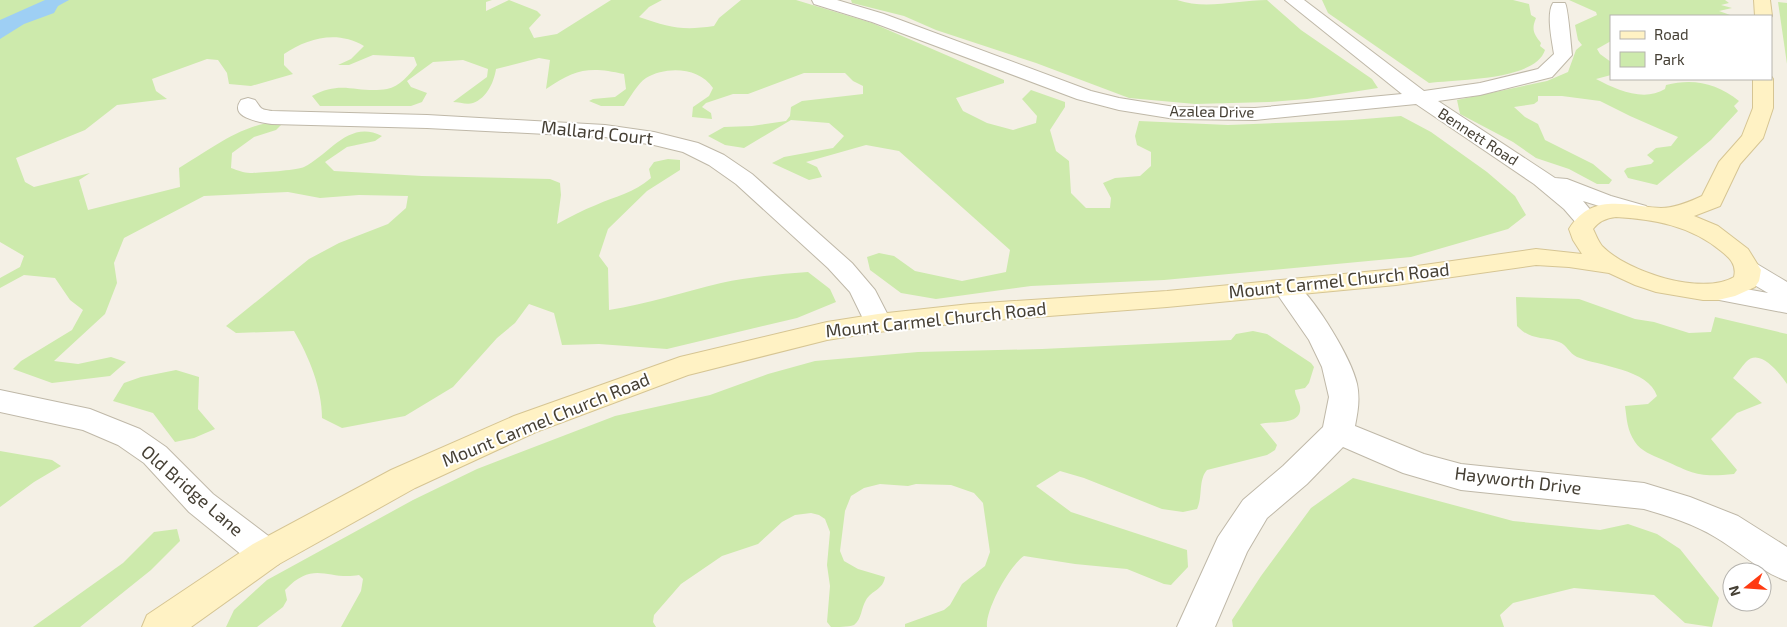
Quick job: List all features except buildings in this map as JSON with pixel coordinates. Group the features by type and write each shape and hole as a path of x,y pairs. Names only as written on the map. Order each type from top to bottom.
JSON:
{"main road":[{"path":"1762,0 1763,15"},
{"path":"1729,245 1714,214 1712,201 1730,162 1752,138 1763,108 1763,80"},
{"path":"1662,215 1681,213 1712,201"},
{"name":"Mount Carmel Church Road","path":"1536,258 1570,239 1598,213 1616,210 1662,215"},
{"path":"1584,224 1585,241 1597,254 1616,267 1640,278 1667,287 1694,292 1718,292 1736,288 1746,281 1748,270 1742,258 1729,245 1710,233 1662,215"},
{"name":"Mount Carmel Church Road","path":"161,627 266,554 403,479 525,424 680,367 826,331 970,313 1167,299 1286,288 1396,277 1536,258 1569,259 1616,267"}],"street":[{"name":"Azalea Drive","path":"820,0 878,18 1084,95 1149,110 1202,115 1255,114 1419,98 1480,89 1545,74 1563,55 1560,8"},
{"name":"Bennett Road","path":"1293,0 1419,98 1537,175 1577,208 1584,224"},
{"name":"Mallard Court","path":"248,104 248,110 252,113 271,116 384,119 605,131 637,134 682,145 702,152 719,162 776,208 855,280 870,301 878,323"},
{"name":"Bennett Road","path":"1537,175 1603,201 1638,211"},
{"path":"1748,270 1787,293"},
{"path":"1196,627 1231,548 1255,509 1295,475 1338,432 1344,399 1340,372 1325,343 1286,288"},
{"path":"1718,292 1787,305"},
{"name":"Old Bridge Lane","path":"0,401 90,420 129,437 156,455 201,503 266,554"},
{"name":"Hayworth Drive","path":"1338,432 1415,464 1461,477 1644,496 1678,506 1726,526 1787,566"}],"green space":[{"path":"0,0 492,0 486,2 486,11 509,0 537,11 541,15 529,28 534,38 557,34 611,0 662,0 649,7 639,17 667,26 693,28 714,26 719,18 741,0 796,0 872,23 1004,80 1004,83 956,98 963,111 987,123 1013,130 1036,123 1037,116 1022,99 1031,90 1065,102 1065,107 1050,130 1056,151 1069,161 1071,193 1086,208 1110,208 1111,198 1103,183 1115,178 1140,176 1151,166 1151,152 1137,145 1135,136 1139,121 1228,125 1401,116 1431,132 1487,172 1515,196 1526,215 1508,229 1411,257 1164,280 1031,286 936,299 901,293 870,270 867,257 879,253 894,256 915,271 962,281 1006,272 1010,250 899,151 866,145 806,162 817,167 822,177 809,180 772,163 784,157 833,148 844,136 829,123 791,120 744,148 725,145 708,136 724,127 752,126 786,121 790,116 791,107 802,101 863,94 863,86 853,81 845,73 804,73 748,94 733,94 706,103 702,107 711,113 712,119 692,117 693,107 709,96 713,88 707,81 691,72 672,70 654,74 640,84 624,106 601,106 589,101 615,97 626,89 624,74 601,70 583,71 574,73 546,89 550,60 539,58 496,69 492,84 486,93 478,101 471,104 453,102 487,77 488,69 463,60 433,62 407,81 411,87 427,93 422,102 411,106 320,106 312,96 332,88 376,90 391,88 404,80 417,65 414,57 373,55 349,65 338,65 351,59 364,46 354,41 333,37 313,40 284,54 284,65 293,74 251,86 229,84 227,73 218,60 207,59 152,79 156,91 167,99 117,105 85,130 16,158 25,182 34,187 90,173 79,180 88,210 180,187 179,168 230,137 257,126 283,123 276,130 254,137 232,153 231,168 250,173 304,167 340,140 360,132 370,132 382,136 375,141 347,147 325,162 334,171 422,176 550,179 560,183 561,195 557,224 586,209 625,194 645,183 651,178 649,169 654,162 668,159 680,160 680,170 647,191 608,229 599,256 608,268 609,310 637,305 732,281 808,272 830,289 836,302 797,318 667,349 599,344 562,345 554,313 529,304 515,323 497,338 453,387 405,416 342,428 322,418 320,395 314,373 294,331 236,333 226,326 309,259 339,243 388,224 406,208 408,196 359,195 320,198 288,192 204,196 124,238 114,263 117,283 105,314 54,361 78,364 111,357 126,362 110,376 52,383 13,369 21,361 72,330 83,310 70,300 55,278 24,275 0,288 0,278 20,267 24,256 0,242"},
{"path":"851,0 1177,0 1188,3 1210,4 1267,0 1301,30 1372,79 1378,88 1307,99 1269,102 1195,104 1129,98 1036,63 936,30 904,16 852,3"},
{"path":"1322,0 1513,0 1529,4 1531,15 1536,18 1534,32 1541,43 1540,46 1545,50 1538,60 1527,68 1511,73 1494,77 1429,83 1328,13"},
{"path":"1569,0 1725,0 1729,3 1721,5 1732,8 1719,11 1730,15 1610,15 1610,42 1597,49 1600,54 1610,61 1610,75 1596,79 1630,93 1639,94 1657,93 1665,89 1666,85 1695,82 1713,86 1739,101 1734,106 1738,111 1711,140 1657,185 1628,178 1624,171 1627,168 1651,164 1654,161 1647,155 1656,148 1671,146 1678,137 1600,101 1562,96 1538,96 1538,101 1534,104 1514,107 1525,117 1538,124 1545,140 1593,164 1612,180 1609,184 1597,184 1569,169 1536,158 1513,142 1460,114 1457,100 1547,81 1568,72 1576,50 1582,45 1578,40 1575,25 1597,15 1596,12"},
{"path":"1778,2 1787,3 1787,64"},
{"path":"1516,297 1579,299 1635,319 1654,322 1689,333 1711,332 1715,317 1787,334 1787,384 1775,369 1763,360 1751,358 1746,362 1733,378 1762,403 1737,413 1711,439 1737,470 1734,474 1711,475 1688,471 1643,450 1637,445 1630,433 1625,406 1648,404 1657,396 1652,387 1634,374 1577,357 1559,342 1532,336 1522,331 1517,326"},
{"path":"1253,331 1267,334 1311,363 1314,367 1309,383 1305,388 1295,390 1300,413 1292,420 1260,424 1277,445 1275,450 1267,455 1207,470 1202,479 1197,509 1183,512 1162,509 1084,478 1060,471 1036,486 1071,512 1187,550 1188,567 1171,585 1127,569 1075,564 1024,556 1012,568 994,599 987,619 987,627 905,627 905,624 944,610 950,605 962,584 985,566 990,552 983,503 974,493 951,485 916,484 908,486 880,484 864,488 851,496 845,511 840,551 844,561 858,569 885,577 882,585 866,600 859,620 852,626 831,627 827,622 830,586 827,565 830,532 825,519 811,513 795,515 782,522 758,544 722,556 681,584 654,615 653,622 656,627 341,627 361,591 363,579 359,575 338,576 313,573 304,575 285,590 287,600 283,607 257,627 226,627 234,610 267,580 413,500 477,469 615,416 710,395 768,374 815,361 918,352 1042,349 1231,340 1236,334"},
{"path":"176,370 199,377 198,409 215,429 194,438 175,442 153,413 113,401 124,383 141,377"},
{"path":"0,451 52,460 61,466 34,482 0,507"},
{"path":"1353,478 1513,521 1600,530 1628,524 1657,534 1680,549 1719,598 1712,627 1685,623 1654,595 1574,588 1513,603 1500,615 1504,627 1233,627 1232,620 1261,576 1311,508"},
{"path":"177,529 180,541 151,570 80,627 33,627 123,563 154,532"}],"water":[{"path":"45,0 69,0 58,6 54,13 24,24 0,39 0,20"}]}
